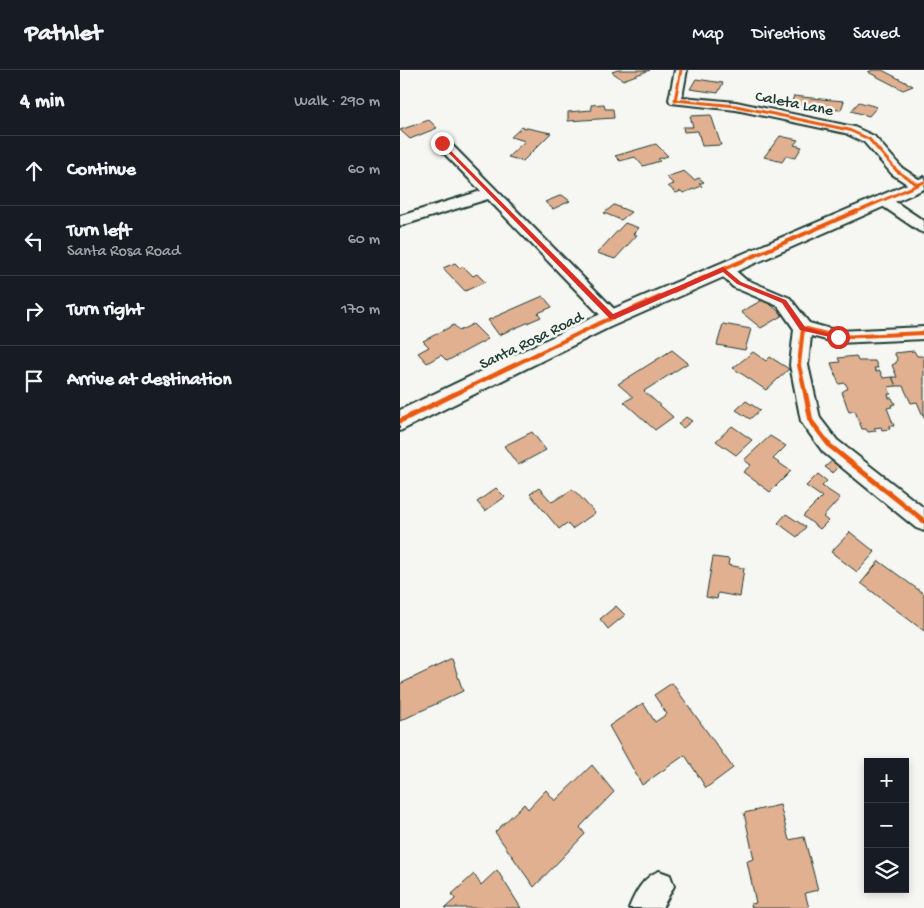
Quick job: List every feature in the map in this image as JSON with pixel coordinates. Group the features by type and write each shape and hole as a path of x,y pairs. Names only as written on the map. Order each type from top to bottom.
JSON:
{"street":[{"name":"Caleta Lane","path":"680,70 675,100 736,106 849,130 869,139 897,171 921,184"},
{"path":"442,143 612,317"},
{"name":"Santa Rosa Road","path":"400,421 612,317 921,184"},
{"path":"400,221 491,193"},
{"path":"883,200 924,228"},
{"path":"723,269 739,283 784,302 803,328 838,337 924,332"},
{"path":"803,328 799,365 811,422 830,446 924,521"}],"building":[{"path":"618,70 650,70 623,80 612,72"},
{"path":"882,70 913,86 903,90 868,72"},
{"path":"696,79 723,83 718,93 690,89"},
{"path":"794,96 844,101 841,110 790,106"},
{"path":"859,102 877,107 869,116 851,111"},
{"path":"604,104 605,109 613,109 614,118 568,121 568,112 592,110 591,105"},
{"path":"711,115 721,145 702,146 698,131 684,132 683,127 693,127 690,116"},
{"path":"429,120 437,128 410,139 400,130"},
{"path":"522,127 551,133 523,161 508,157 525,141 511,137"},
{"path":"780,136 798,140 794,145 802,147 795,158 786,156 782,162 764,157"},
{"path":"656,144 668,156 658,159 660,161 643,166 635,157 620,161 615,156"},
{"path":"684,171 694,180 699,178 704,182 699,184 702,186 683,193 681,191 676,193 668,186 674,184 666,177"},
{"path":"562,195 570,201 553,209 545,202"},
{"path":"614,205 631,212 621,220 604,213"},
{"path":"625,223 639,228 633,234 637,235 615,259 597,253"},
{"path":"455,263 460,268 463,266 473,276 477,274 485,282 465,291 443,268"},
{"path":"543,296 552,307 538,313 541,317 499,335 488,320"},
{"path":"764,299 783,315 761,328 741,312"},
{"path":"473,324 488,339 447,361 441,355 427,363 418,353 429,347 423,341 454,325 459,331"},
{"path":"723,324 751,329 745,350 717,345"},
{"path":"672,350 688,363 644,391 673,417 655,430 624,402 633,397 618,384"},
{"path":"914,351 917,356 924,358 924,418 917,402 911,403 903,386 896,386 892,377 897,377 892,365 896,363 897,358 894,353"},
{"path":"753,352 766,361 770,357 789,369 766,390 733,368"},
{"path":"856,356 858,361 875,361 878,368 874,368 876,372 880,371 883,378 892,377 896,386 888,387 891,394 888,394 889,398 892,398 895,404 887,408 894,426 889,426 890,429 882,430 881,427 874,428 876,431 868,432 866,429 862,429 855,411 849,412 842,392 848,388 845,383 839,384 831,363 840,362 838,358"},
{"path":"746,401 760,410 750,419 736,410"},
{"path":"686,417 692,421 683,428 678,424"},
{"path":"732,426 752,440 736,455 716,441"},
{"path":"532,432 546,450 518,465 504,446"},
{"path":"770,436 786,446 773,459 791,471 770,492 743,472 751,465 744,460"},
{"path":"833,460 840,466 833,473 825,467"},
{"path":"818,474 827,481 822,486 840,498 823,517 828,521 820,529 803,516 822,497 806,486"},
{"path":"496,488 505,497 485,511 477,502"},
{"path":"539,488 552,502 573,489 595,513 572,529 567,523 559,529 530,494"},
{"path":"786,514 806,527 797,537 778,523"},
{"path":"850,532 875,552 857,572 831,552"},
{"path":"713,557 729,559 728,565 744,568 740,597 718,593 717,599 706,597"},
{"path":"879,561 924,594 924,631 861,583"},
{"path":"616,606 625,615 608,629 600,619"},
{"path":"452,659 463,691 400,721 400,684"},
{"path":"672,683 733,768 706,788 685,755 642,785 609,726 643,703 655,722 667,714 654,695"},
{"path":"592,765 614,792 580,827 585,834 534,887 495,832 524,804 528,809 546,790 555,801"},
{"path":"780,805 789,840 804,837 818,890 805,893 809,908 752,908 751,904 756,903 747,861 754,859 744,813"},
{"path":"497,870 521,908 445,908 455,899 452,894 474,874 481,885"}],"cycle path":[{"path":"681,70 675,100 736,106 849,130 869,139 897,171 918,185"},
{"path":"400,421 602,322 924,182"},
{"path":"924,333 838,337 803,328 799,365 811,421 830,446 924,521"}],"route":[{"path":"442,143 612,317 723,269 739,283 784,302 803,328 838,337"}]}
